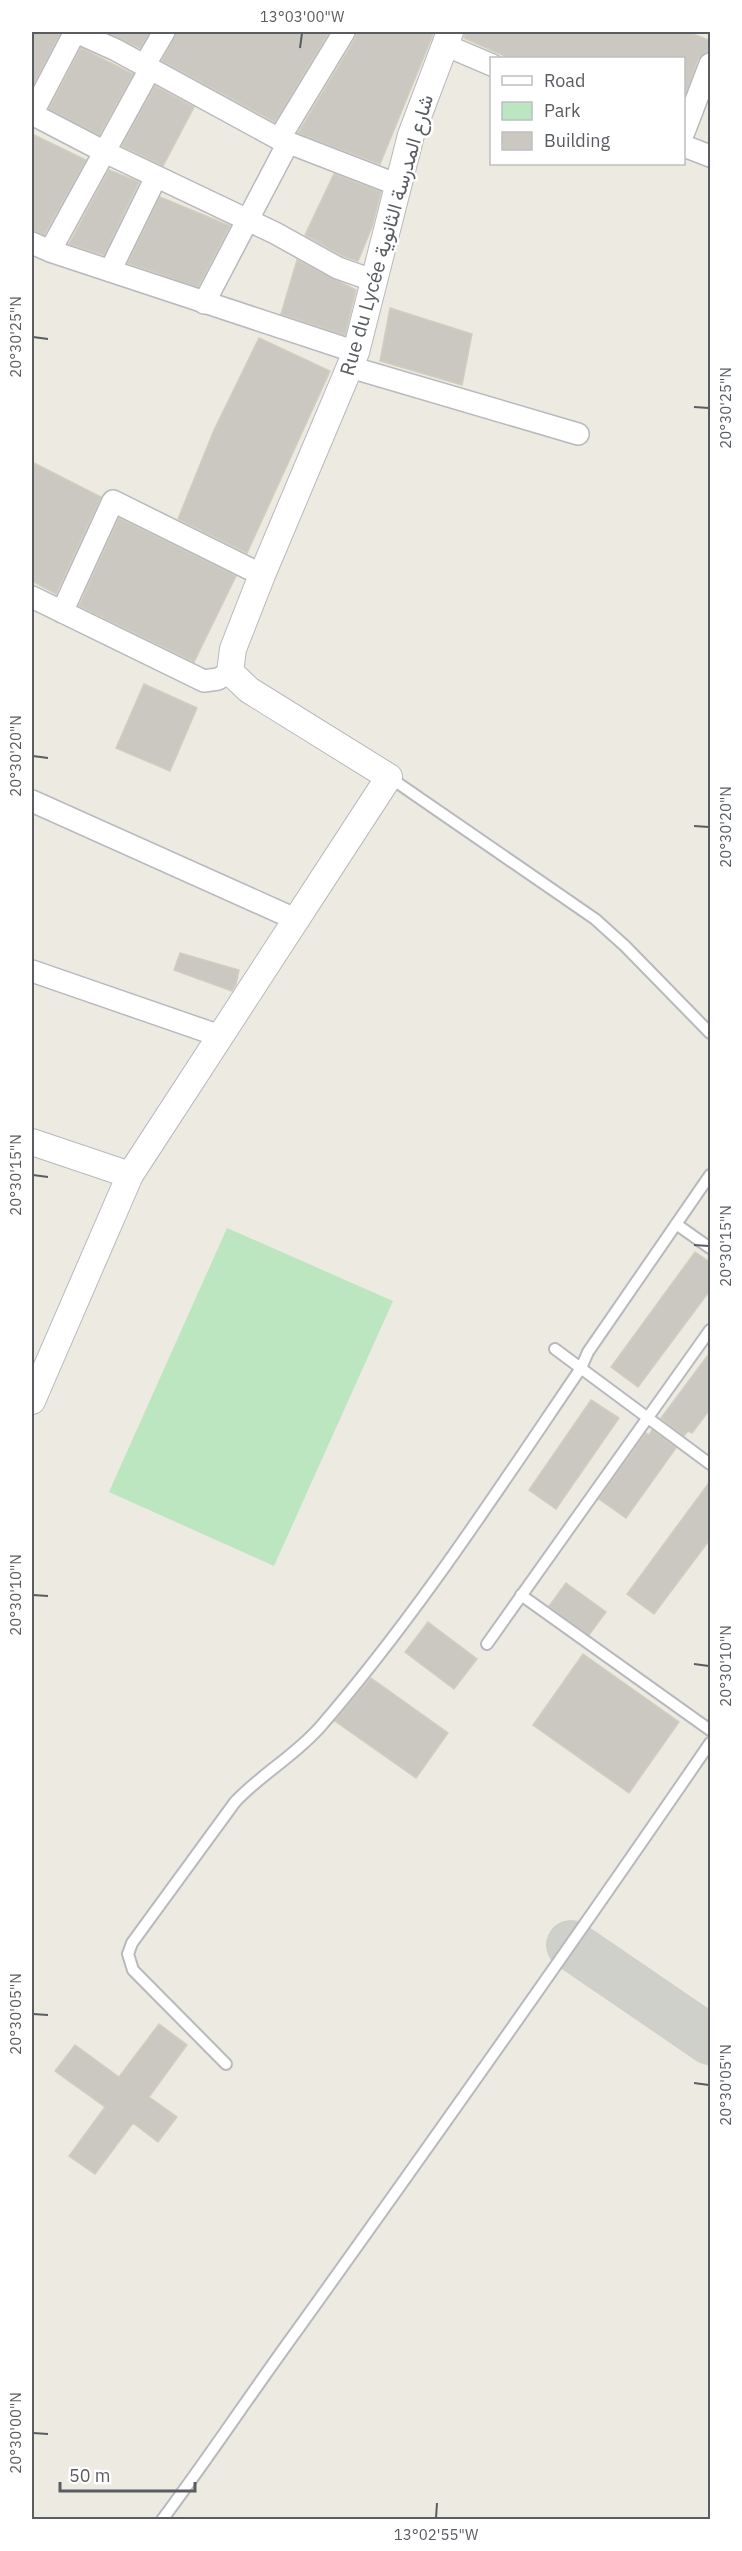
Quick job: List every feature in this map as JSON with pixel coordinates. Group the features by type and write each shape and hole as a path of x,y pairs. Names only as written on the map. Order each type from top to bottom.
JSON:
{"street":[{"path":"375,281 338,268 247,220 105,152 32,114 75,32 147,67 284,141 398,186"},
{"path":"164,32 105,152 41,247 204,303 353,360 578,434"},
{"path":"204,303 247,220 284,141 344,32"},
{"path":"447,38 490,64"},
{"name":"Rue du Lycée شارع المدرسة الثانوية","path":"230,672 233,649 262,575 353,360 411,135 447,38"},
{"path":"685,129 711,64"},
{"path":"685,146 711,156"},
{"path":"110,271 156,177"},
{"path":"62,612 113,501 262,575"},
{"path":"32,597 204,681 218,679 230,672 249,690 389,777 130,1175 32,1401"},
{"path":"32,801 295,919"},
{"path":"32,971 220,1036"},
{"path":"32,1142 130,1175"}],"lane":[{"path":"389,777 595,919 640,960 667,991 711,1033"},
{"path":"226,2064 133,1970 128,1960 129,1948 235,1802 254,1783 292,1755 321,1726 434,1583 581,1368 588,1352 711,1175"},
{"path":"676,1224 711,1248"},
{"path":"487,1644 711,1330"},
{"path":"555,1349 711,1464"},
{"path":"521,1595 711,1730"},
{"path":"162,2520 208,2459 294,2334 435,2138 711,1743"}],"green space":[{"path":"227,1228 393,1301 274,1566 109,1492"}],"building":[{"path":"32,32 61,32 32,87"},
{"path":"106,32 150,32 140,48"},
{"path":"177,32 329,32 275,122 162,61"},
{"path":"357,32 434,32 380,164 298,133 355,39"},
{"path":"465,32 688,32 711,41 711,46 698,59 685,95 685,57 507,57 464,38"},
{"path":"81,48 133,74 99,135 49,109"},
{"path":"155,86 194,107 163,166 122,146"},
{"path":"32,134 86,160 44,235 32,230"},
{"path":"109,170 139,182 104,255 69,244"},
{"path":"334,174 381,192 372,227 358,261 343,256 305,235"},
{"path":"160,197 230,226 198,287 128,263"},
{"path":"297,260 356,290 345,335 281,314"},
{"path":"390,308 472,334 462,385 380,361"},
{"path":"259,338 330,371 247,553 178,519 214,430"},
{"path":"32,462 101,497 56,594 32,581"},
{"path":"119,518 236,576 194,662 79,606"},
{"path":"144,684 197,708 170,771 116,748"},
{"path":"180,953 239,970 232,991 174,970"},
{"path":"695,1252 711,1263 711,1289 638,1387 611,1367"},
{"path":"711,1351 711,1408 692,1433 688,1431 684,1436 661,1418"},
{"path":"591,1400 619,1418 556,1509 529,1490"},
{"path":"652,1430 676,1448 626,1518 599,1499 646,1433 649,1435"},
{"path":"711,1480 711,1538 654,1614 627,1594"},
{"path":"566,1583 606,1612 589,1635 549,1606"},
{"path":"428,1622 477,1659 454,1689 405,1652"},
{"path":"583,1654 679,1722 629,1793 533,1725"},
{"path":"371,1678 448,1733 416,1778 335,1721"},
{"path":"159,2024 187,2045 149,2097 177,2117 158,2142 133,2123 95,2174 69,2156 105,2107 55,2071 75,2045 119,2077"}],"taxiway":[{"path":"571,1945 710,2040"}]}
